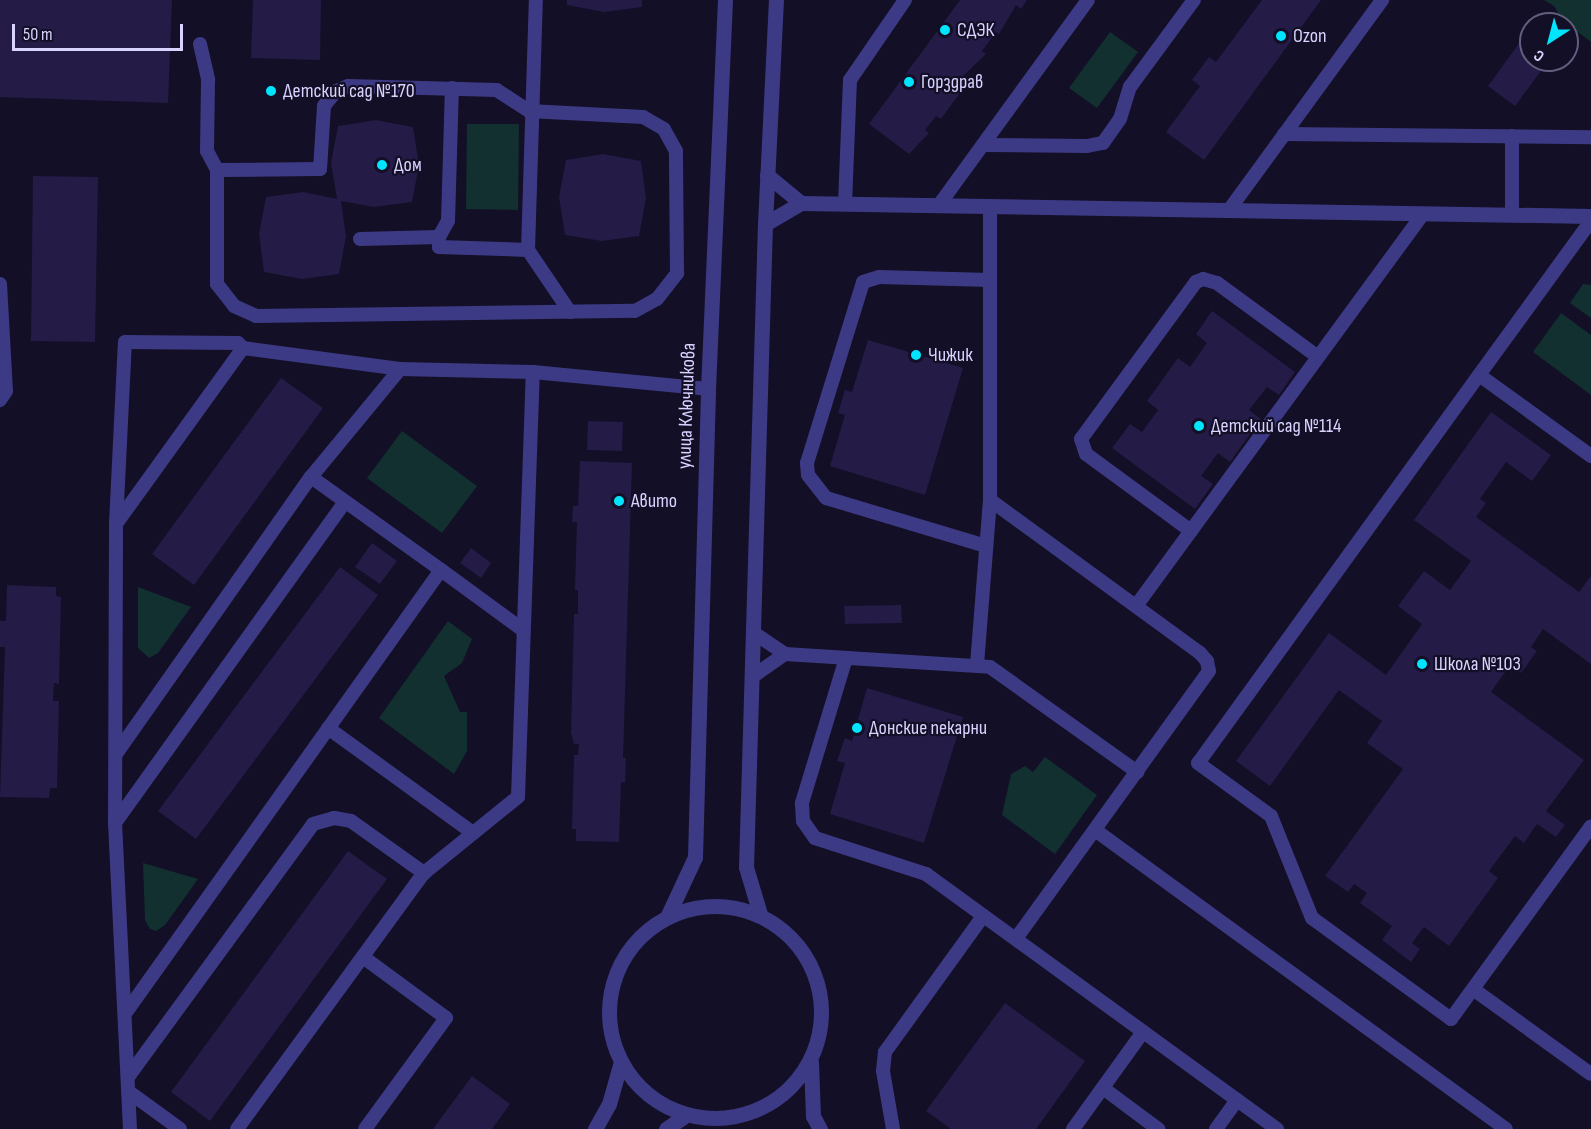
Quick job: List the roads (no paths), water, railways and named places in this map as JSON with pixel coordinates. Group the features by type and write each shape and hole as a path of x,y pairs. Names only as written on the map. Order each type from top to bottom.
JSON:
{"street":[{"name":"улица Ключникова","path":"668,915 695,857 708,389 725,0"},
{"path":"760,914 746,867 765,224 776,0"},
{"path":"767,175 801,203"},
{"path":"765,224 801,203 1423,213 1591,218"},
{"path":"596,1129 609,1104 620,1065 608,1012 612,981 641,932 668,915 722,905 760,914 786,934 808,963 819,992 820,1022 812,1060 813,1116 820,1129"},
{"path":"620,1065 656,1098 686,1115 720,1117 754,1112 770,1105 789,1090 812,1060"},
{"path":"666,1129 686,1115"},
{"path":"720,1117 740,1129"}],"lane":[{"path":"536,0 528,250 570,312"},
{"path":"845,204 850,80 905,0"},
{"path":"939,205 1088,0"},
{"path":"983,145 1087,146 1103,143 1120,119 1131,87 1194,0"},
{"path":"1229,210 1382,0"},
{"path":"200,44 208,80 207,151 217,170 217,284 234,306 256,316 635,311 657,299 677,273 676,151 664,129 643,117 532,111 496,90 348,86 336,91 324,106 320,169 217,170"},
{"path":"452,88 448,221 439,237 439,247 528,250"},
{"path":"1284,134 1591,137"},
{"path":"1512,136 1512,215"},
{"path":"977,665 990,500 990,206"},
{"path":"1136,606 1423,213"},
{"path":"1591,218 1198,763 1272,816 1312,918 1452,1019 1591,826"},
{"path":"360,238 439,237"},
{"path":"986,546 826,498 808,475 807,463 863,282 879,277 990,280"},
{"path":"1191,531 1086,454 1082,439 1175,310 1196,282 1210,279 1318,357"},
{"path":"0,284 6,391 0,400"},
{"path":"130,1129 127,1011 115,823 116,524 125,342 238,343 243,348 400,369 533,372 708,389"},
{"path":"116,524 243,348"},
{"path":"116,754 311,477 400,369"},
{"path":"237,1129 424,873 518,797 533,372"},
{"path":"1479,375 1591,456"},
{"path":"311,477 523,630"},
{"path":"990,500 1200,652 1207,661 1209,671 1016,939"},
{"path":"115,823 345,502"},
{"path":"127,1011 441,570"},
{"path":"754,633 785,654 977,665 1001,673 1137,772"},
{"path":"752,677 785,654"},
{"path":"846,658 802,803 803,821 815,838 824,843 926,874 1276,1129"},
{"path":"328,728 473,833"},
{"path":"128,1077 314,824 334,818 351,821 424,873"},
{"path":"1095,830 1506,1129"},
{"path":"893,1129 884,1071 885,1052 983,916"},
{"path":"363,957 447,1018 365,1129"},
{"path":"1473,989 1591,1074"},
{"path":"1073,1129 1143,1032"},
{"path":"1103,1088 1158,1129"},
{"path":"129,1092 180,1129"},
{"path":"1216,1129 1237,1100"}],"place":[{"name":"СДЭК","path":"945,30"},
{"name":"Ozon","path":"1281,36"},
{"name":"Горздрав","path":"909,82"},
{"name":"Детский сад №170","path":"271,91"},
{"name":"Дом","path":"382,165"},
{"name":"Чижик","path":"916,355"},
{"name":"Детский сад №114","path":"1199,426"},
{"name":"Авито","path":"619,501"},
{"name":"Школа №103","path":"1422,664"},
{"name":"Донские пекарни","path":"857,728"}]}
